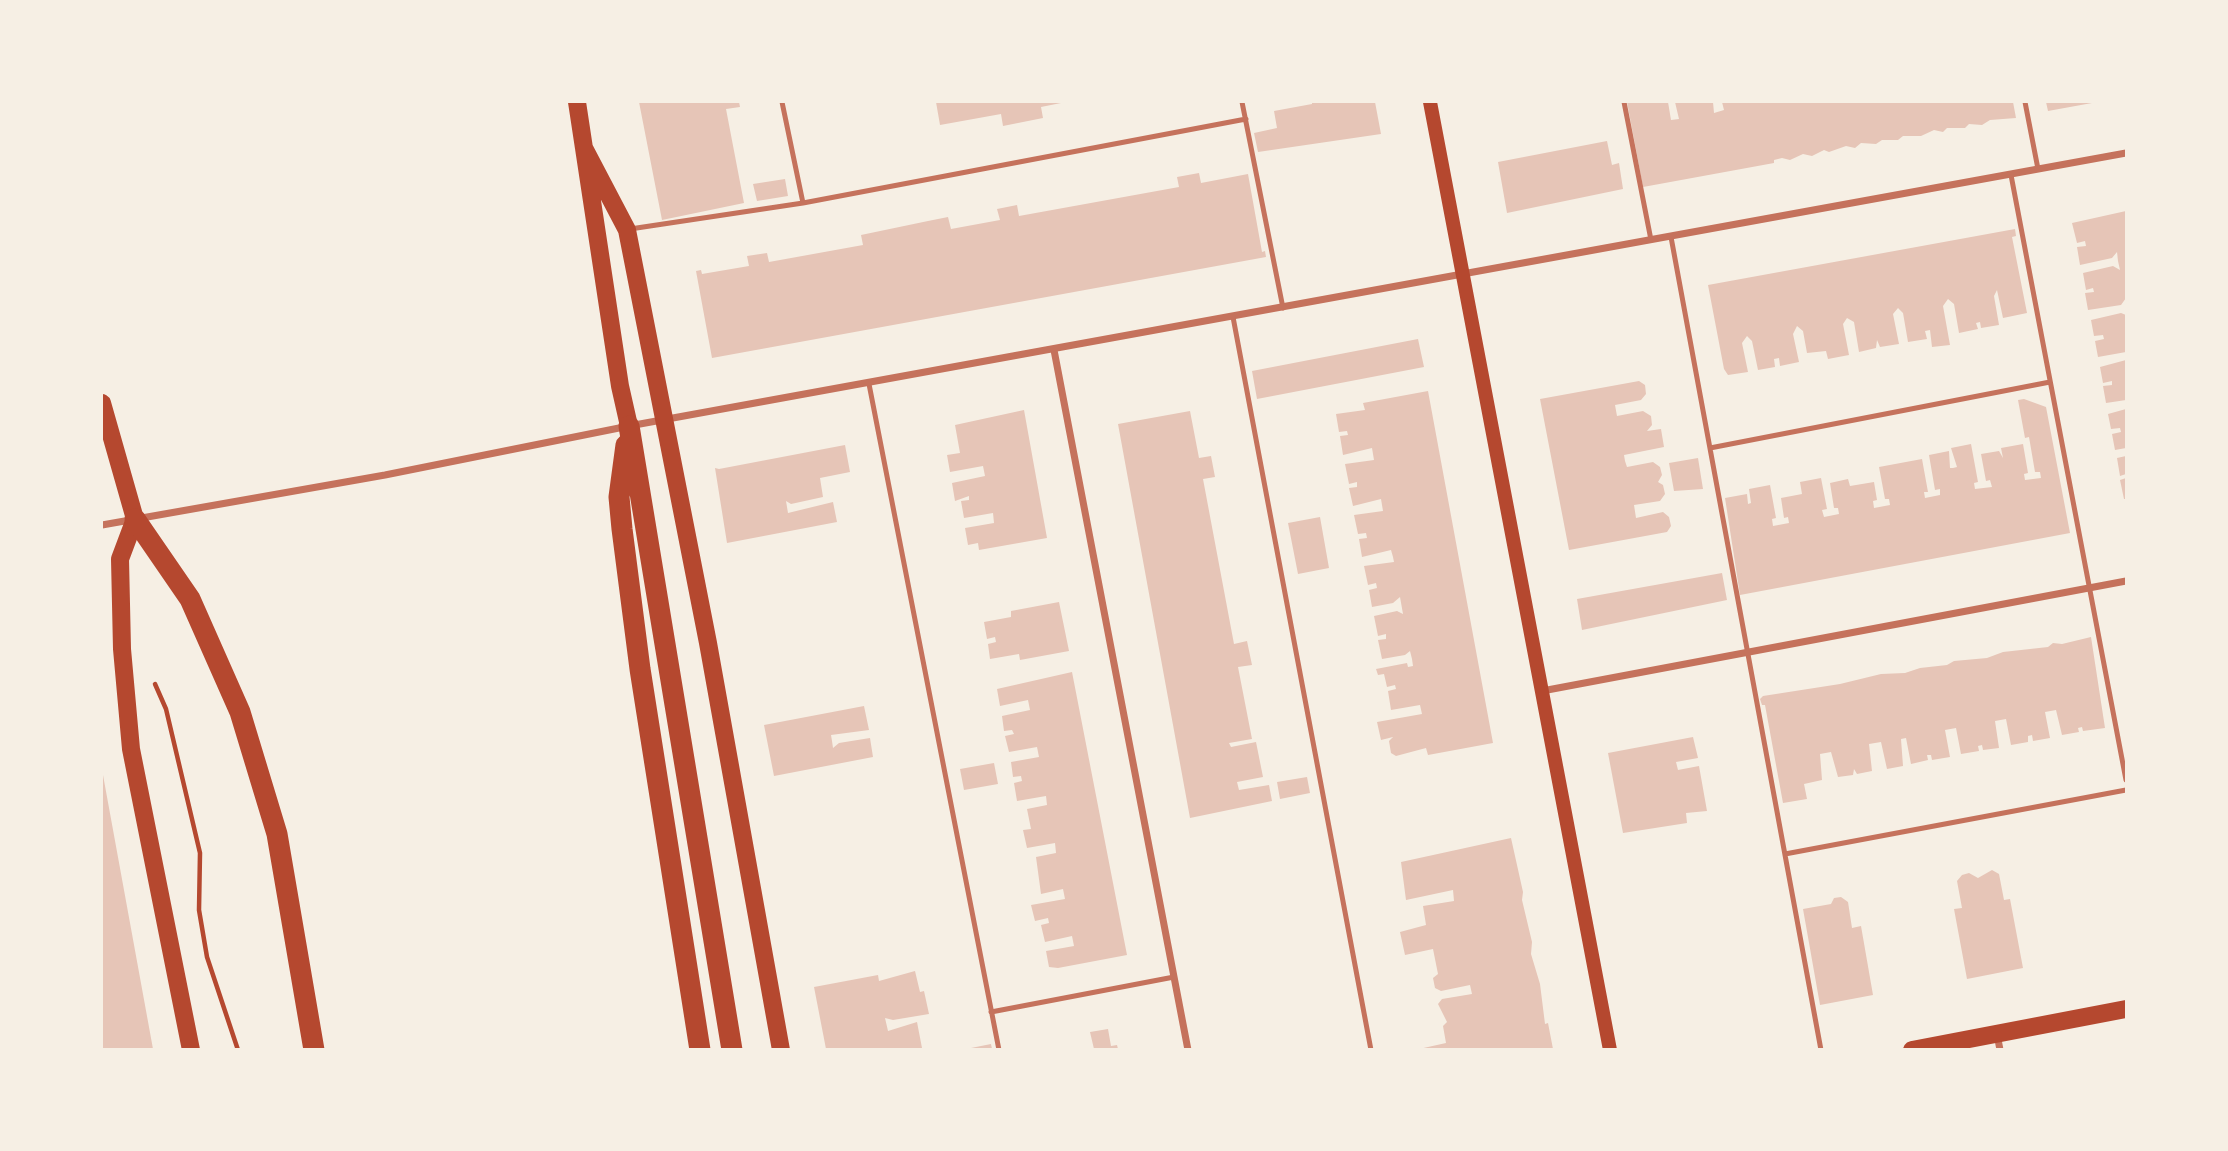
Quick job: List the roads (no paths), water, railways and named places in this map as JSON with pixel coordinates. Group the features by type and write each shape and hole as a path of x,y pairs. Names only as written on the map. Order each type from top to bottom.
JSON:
{"highway":[{"path":"629,426 618,497 639,669 700,1049"},
{"path":"629,426 732,1049"},
{"path":"135,519 190,599 240,712 277,834 314,1049"}],"main road":[{"path":"577,102 620,386 629,426"},
{"path":"1430,102 1610,1049"},
{"path":"584,148 627,229 708,643 781,1049"},
{"path":"102,403 135,519 120,559 122,649 131,749 191,1049"},
{"path":"1912,1049 1998,1042 2126,1009"}],"street":[{"path":"102,526 385,475 629,426 2126,153"},
{"path":"1054,350 1188,1049"},
{"path":"1542,691 2126,581"}],"lane":[{"path":"782,102 803,203"},
{"path":"1242,102 1283,308"},
{"path":"1624,102 1651,240"},
{"path":"2025,102 2038,169"},
{"path":"627,229 803,203 1245,119"},
{"path":"2011,175 2126,780"},
{"path":"1671,237 1821,1049"},
{"path":"1233,317 1371,1049"},
{"path":"1710,448 2050,383"},
{"path":"869,384 999,1049"},
{"path":"1785,855 2126,790"},
{"path":"991,1012 1174,977"}]}
